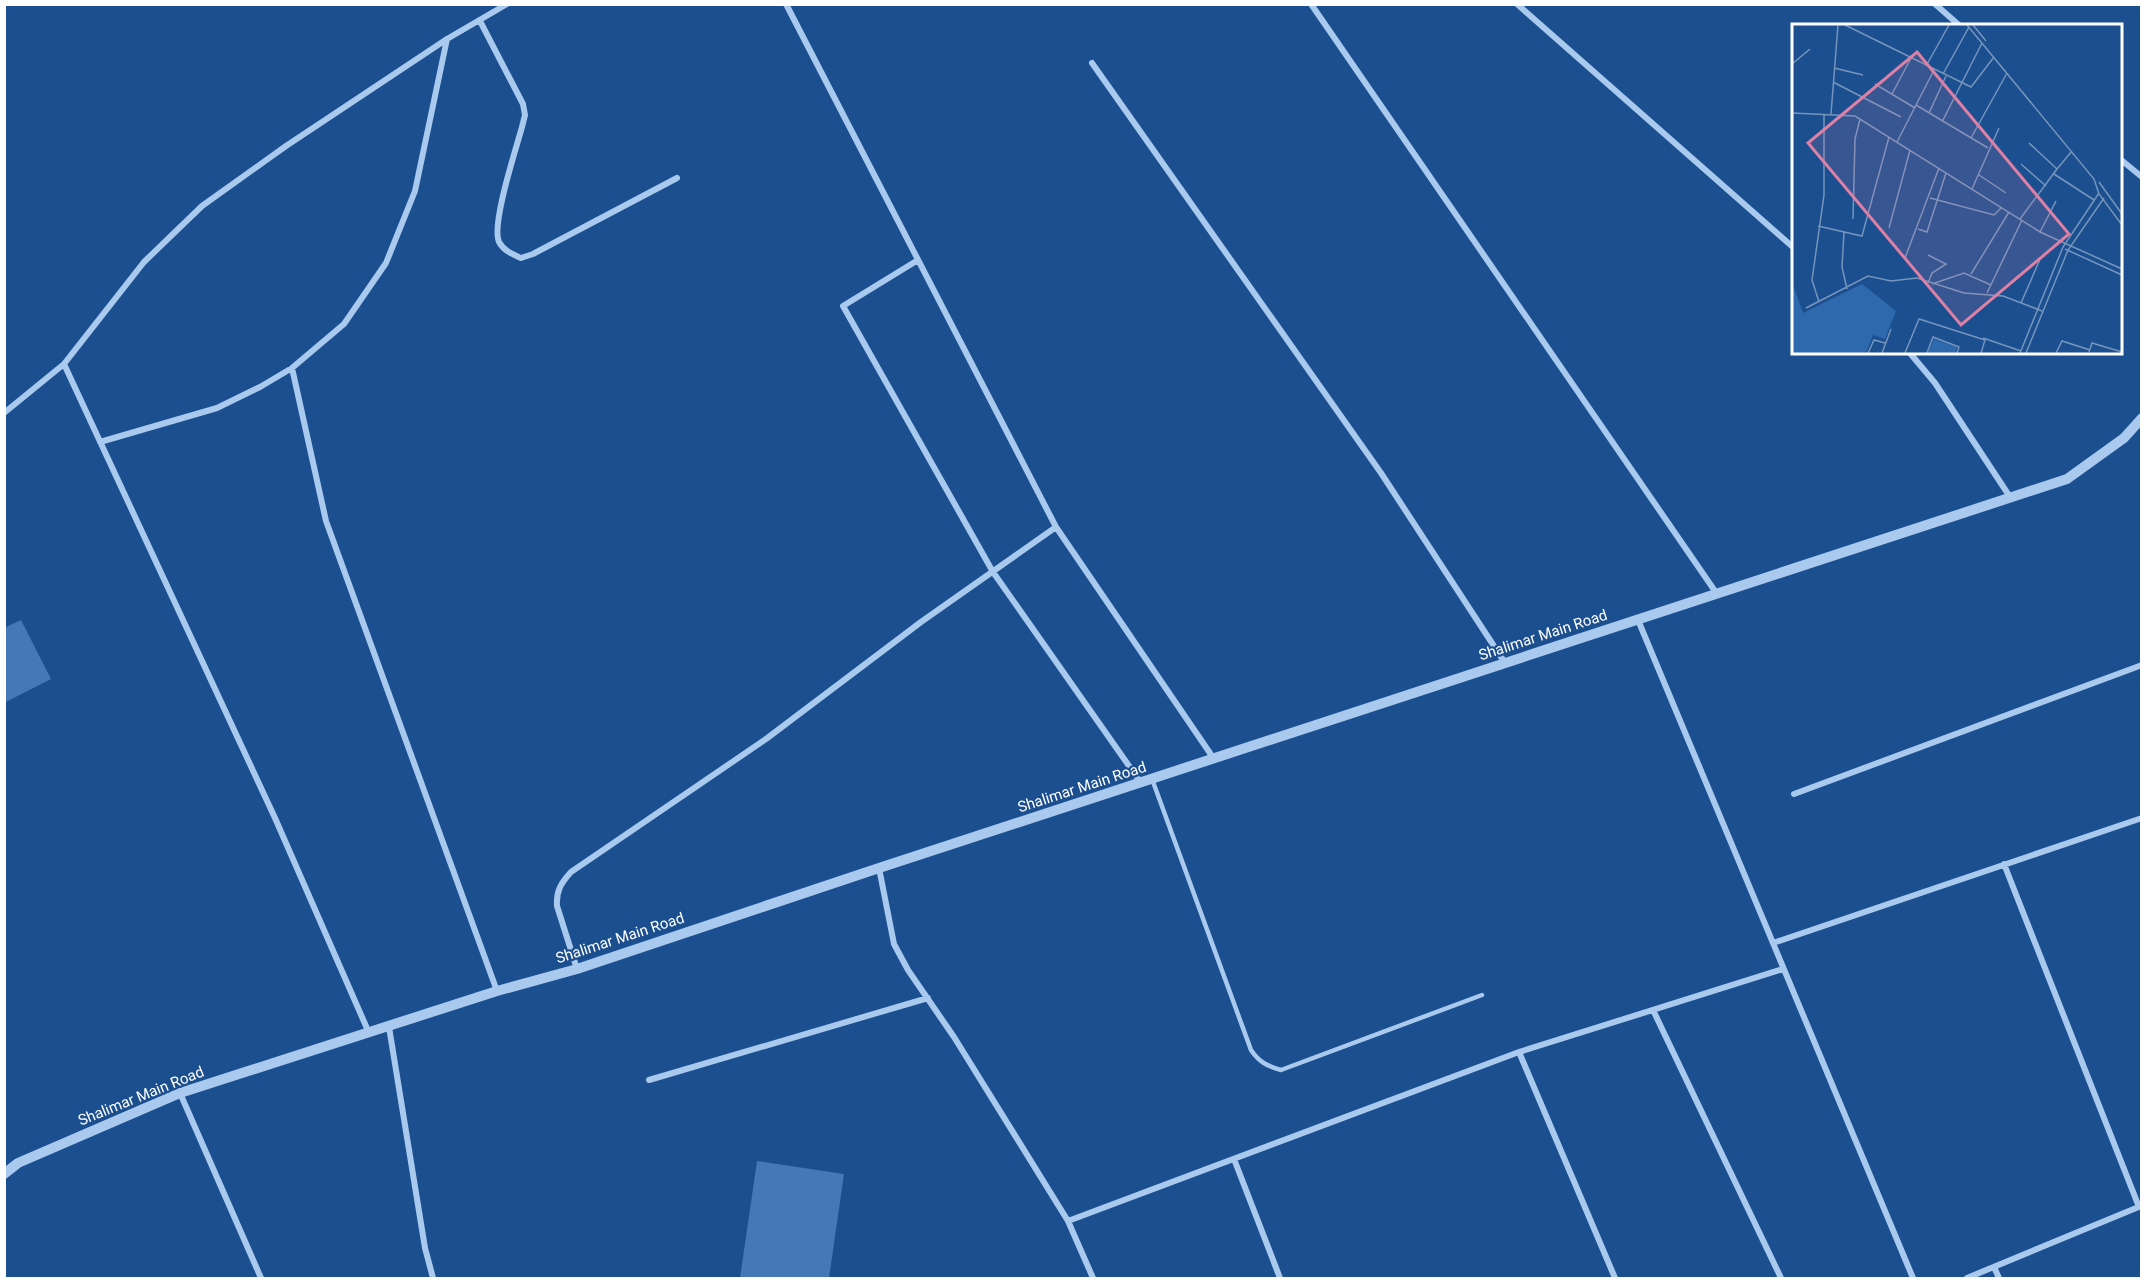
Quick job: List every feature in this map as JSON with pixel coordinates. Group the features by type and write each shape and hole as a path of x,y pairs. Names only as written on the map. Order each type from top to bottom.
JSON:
{"street":[{"path":"4,413 64,364 144,262 202,206 286,146 447,39 507,4"},
{"path":"786,4 1056,527 1214,759"},
{"path":"1311,4 1717,594"},
{"path":"1517,4 1792,246"},
{"path":"1935,4 1958,24"},
{"path":"480,21 523,104 525,115 497,222 498,240 506,252 521,258 533,254 677,178"},
{"path":"100,442 217,408 292,368 344,324 386,263 415,191 447,39"},
{"path":"1092,63 1381,473 1505,663"},
{"path":"2122,160 2142,177"},
{"path":"918,260 843,306 993,572 1141,783"},
{"path":"1911,354 1935,383 2010,497"},
{"path":"64,364 275,818 369,1033"},
{"path":"292,368 326,520 497,992"},
{"name":"Shalimar Main Road","path":"4,1174 18,1163 180,1094 389,1026 577,969 2067,478 2124,438 2142,418"},
{"path":"577,969 557,906 556,895 560,883 571,872 766,739 921,622 1056,527"},
{"path":"1638,620 1913,1278"},
{"path":"1794,794 2142,665"},
{"path":"1773,943 2142,818"},
{"path":"1967,1278 2140,1207 2004,864"},
{"path":"879,868 894,944 908,970 954,1037 1068,1221 1094,1278"},
{"path":"1068,1221 1518,1052 1783,969"},
{"path":"649,1080 928,999"},
{"path":"1653,1010 1781,1278"},
{"path":"389,1026 425,1248 434,1278"},
{"path":"1518,1052 1615,1278"},
{"path":"180,1094 261,1278"},
{"path":"1234,1159 1280,1278"},
{"name":"Shalimar Main Road","path":"4,1162 18,1163"},
{"path":"1994,1267 1999,1278"}],"lane":[{"path":"1152,779 1251,1050 1257,1060 1281,1070 1482,995"}],"building":[{"path":"21,620 51,679 4,703 4,628"},
{"path":"757,1161 844,1174 829,1278 740,1278"}]}
